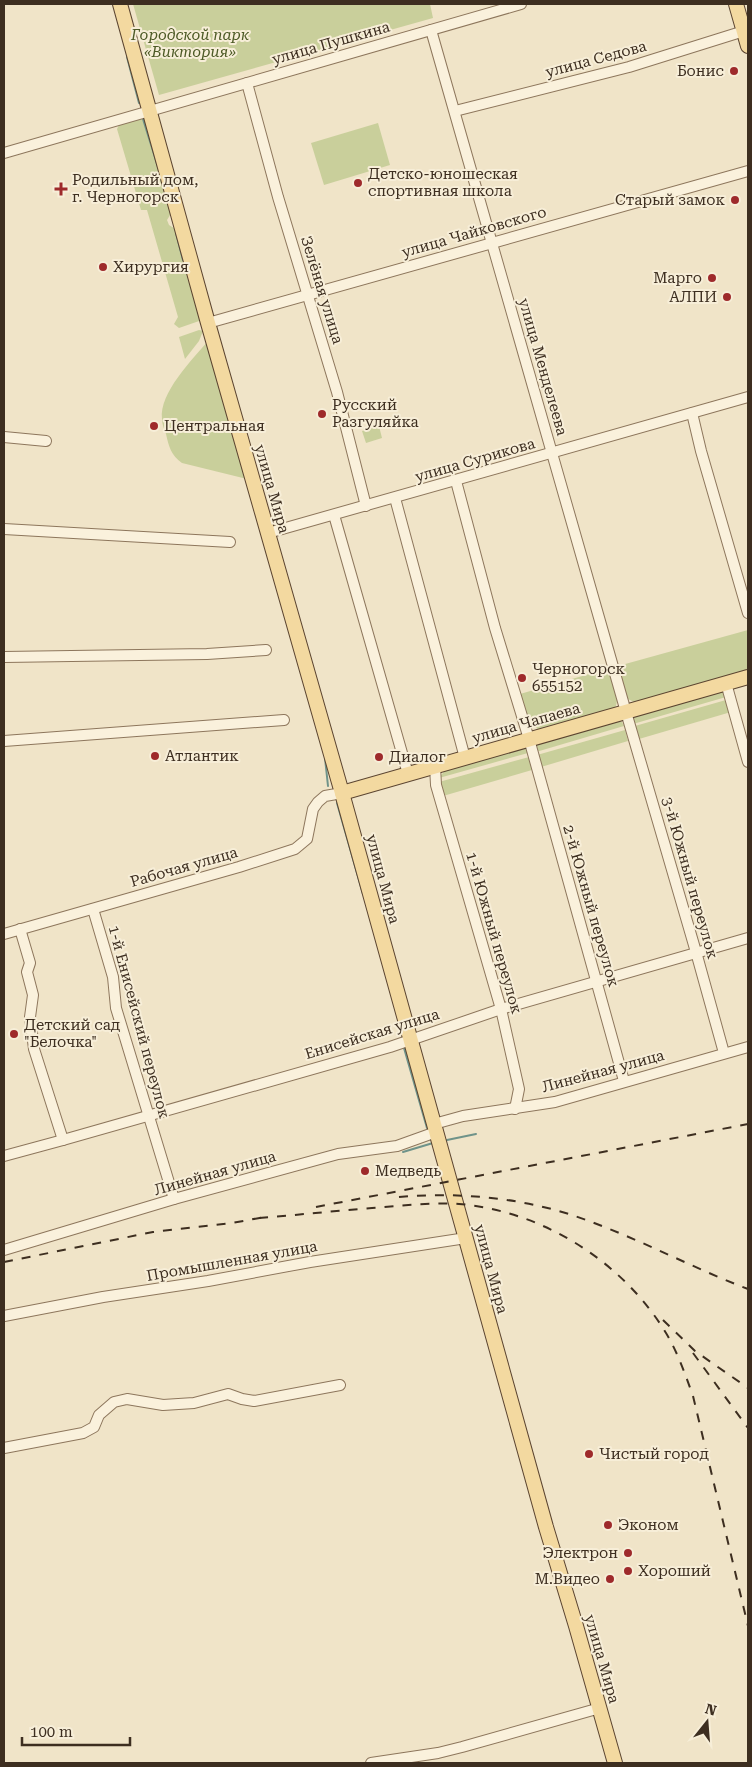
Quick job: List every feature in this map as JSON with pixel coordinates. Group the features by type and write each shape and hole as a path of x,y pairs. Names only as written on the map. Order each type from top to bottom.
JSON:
{"main road":[{"name":"улица Мира","path":"120,4 546,1526 615,1763"},
{"path":"736,4 748,46"},
{"name":"улица Чапаева","path":"342,793 748,677"}],"street":[{"name":"улица Пушкина","path":"4,153 521,4"},
{"name":"улица Менделеева","path":"431,30 626,712"},
{"name":"улица Седова","path":"455,111 629,67 744,30"},
{"name":"Зелёная улица","path":"247,82 336,392 366,506"},
{"name":"улица Чайковского","path":"208,323 748,171"},
{"name":"улица Сурикова","path":"268,533 748,397"},
{"path":"692,413 701,451 748,614"},
{"path":"4,437 46,441"},
{"name":"2-й Южный переулок","path":"456,481 495,628 529,739 624,1081"},
{"path":"395,498 465,758"},
{"path":"334,515 408,774"},
{"path":"4,529 230,542"},
{"path":"4,657 207,654 266,650"},
{"path":"726,683 748,762"},
{"name":"3-й Южный переулок","path":"626,712 724,1053"},
{"path":"4,741 284,720"},
{"name":"1-й Южный переулок","path":"435,766 436,785 500,1009 519,1089 515,1109"},
{"name":"Рабочая улица","path":"4,934 295,849 306,838 314,798 342,793"},
{"name":"1-й Енисейский переулок","path":"92,909 113,977 116,1008 174,1199"},
{"path":"20,929 30,963 27,972 33,995 30,1017 34,1049 64,1140"},
{"name":"Енисейская улица","path":"4,1156 390,1047 500,1009 748,938"},
{"name":"Линейная улица","path":"4,1250 174,1199 338,1154 397,1146 463,1116 555,1102 748,1047"},
{"name":"Промышленная улица","path":"4,1316 466,1238"},
{"path":"4,1448 83,1433 94,1427 99,1415 114,1402 127,1399 163,1405 194,1402 228,1394 242,1400 254,1401 340,1385"},
{"path":"371,1763 462,1748 600,1708"}],"green space":[{"name":"Городской парк «Виктория»","path":"133,4 430,4 433,18 159,95"},
{"path":"145,116 172,212 167,220 169,225 177,230 202,320 179,328 174,324 178,317 147,210 141,210 117,129 119,125"},
{"path":"378,123 390,165 324,185 311,143"},
{"path":"199,330 203,331 199,341 185,359 179,337"},
{"path":"208,341 247,479 182,463 171,450 163,426 162,409 171,388"},
{"path":"379,426 382,438 366,443 362,431"},
{"path":"748,630 748,670 634,702 628,699 618,666"},
{"path":"610,668 617,693 615,708 538,729 531,725 520,694"},
{"path":"719,691 724,693 726,697 633,724 633,719 637,715"},
{"path":"726,700 731,712 639,739 635,726"},
{"path":"617,720 622,722 624,726 536,752 536,743"},
{"path":"625,730 628,741 541,767 537,755"},
{"path":"521,747 526,748 528,753 439,778 446,769"},
{"path":"529,757 532,770 443,796 439,782"}],"waterway":[{"path":"127,57 139,103"},
{"path":"143,119 158,167"},
{"path":"176,233 183,260"},
{"path":"325,758 328,786"},
{"path":"337,803 363,894"},
{"path":"399,1024 400,1030"},
{"path":"404,1048 427,1128"},
{"path":"447,1140 476,1134"},
{"path":"403,1152 433,1143"}],"railway":[{"path":"316,1207 748,1124"},
{"path":"399,1197 442,1195 485,1197 548,1208 592,1222 748,1289"},
{"path":"259,1218 416,1204 459,1204 521,1217 550,1229 578,1244 604,1263 648,1307 666,1333 681,1364 693,1396 748,1626"},
{"path":"4,1262 153,1232 232,1223 265,1217"},
{"path":"663,1320 695,1351 748,1388"},
{"path":"693,1353 748,1428"}],"place":[{"name":"Бонис","path":"734,71"},
{"name":"Детско-юношеская спортивная школа","path":"358,183"},
{"name":"Родильный дом, г. Черногорск","path":"61,189"},
{"name":"Старый замок","path":"735,200"},
{"name":"Хирургия","path":"103,267"},
{"name":"Марго","path":"712,278"},
{"name":"АЛПИ","path":"727,297"},
{"name":"Русский Разгуляйка","path":"322,414"},
{"name":"Центральная","path":"154,426"},
{"name":"Черногорск 655152","path":"522,678"},
{"name":"Атлантик","path":"155,756"},
{"name":"Диалог","path":"379,757"},
{"name":"Детский сад \"Белочка\"","path":"14,1034"},
{"name":"Медведь","path":"365,1171"},
{"name":"Чистый город","path":"589,1454"},
{"name":"Эконом","path":"608,1525"},
{"name":"Электрон","path":"628,1553"},
{"name":"Хороший","path":"628,1571"},
{"name":"М.Видео","path":"610,1579"}]}
